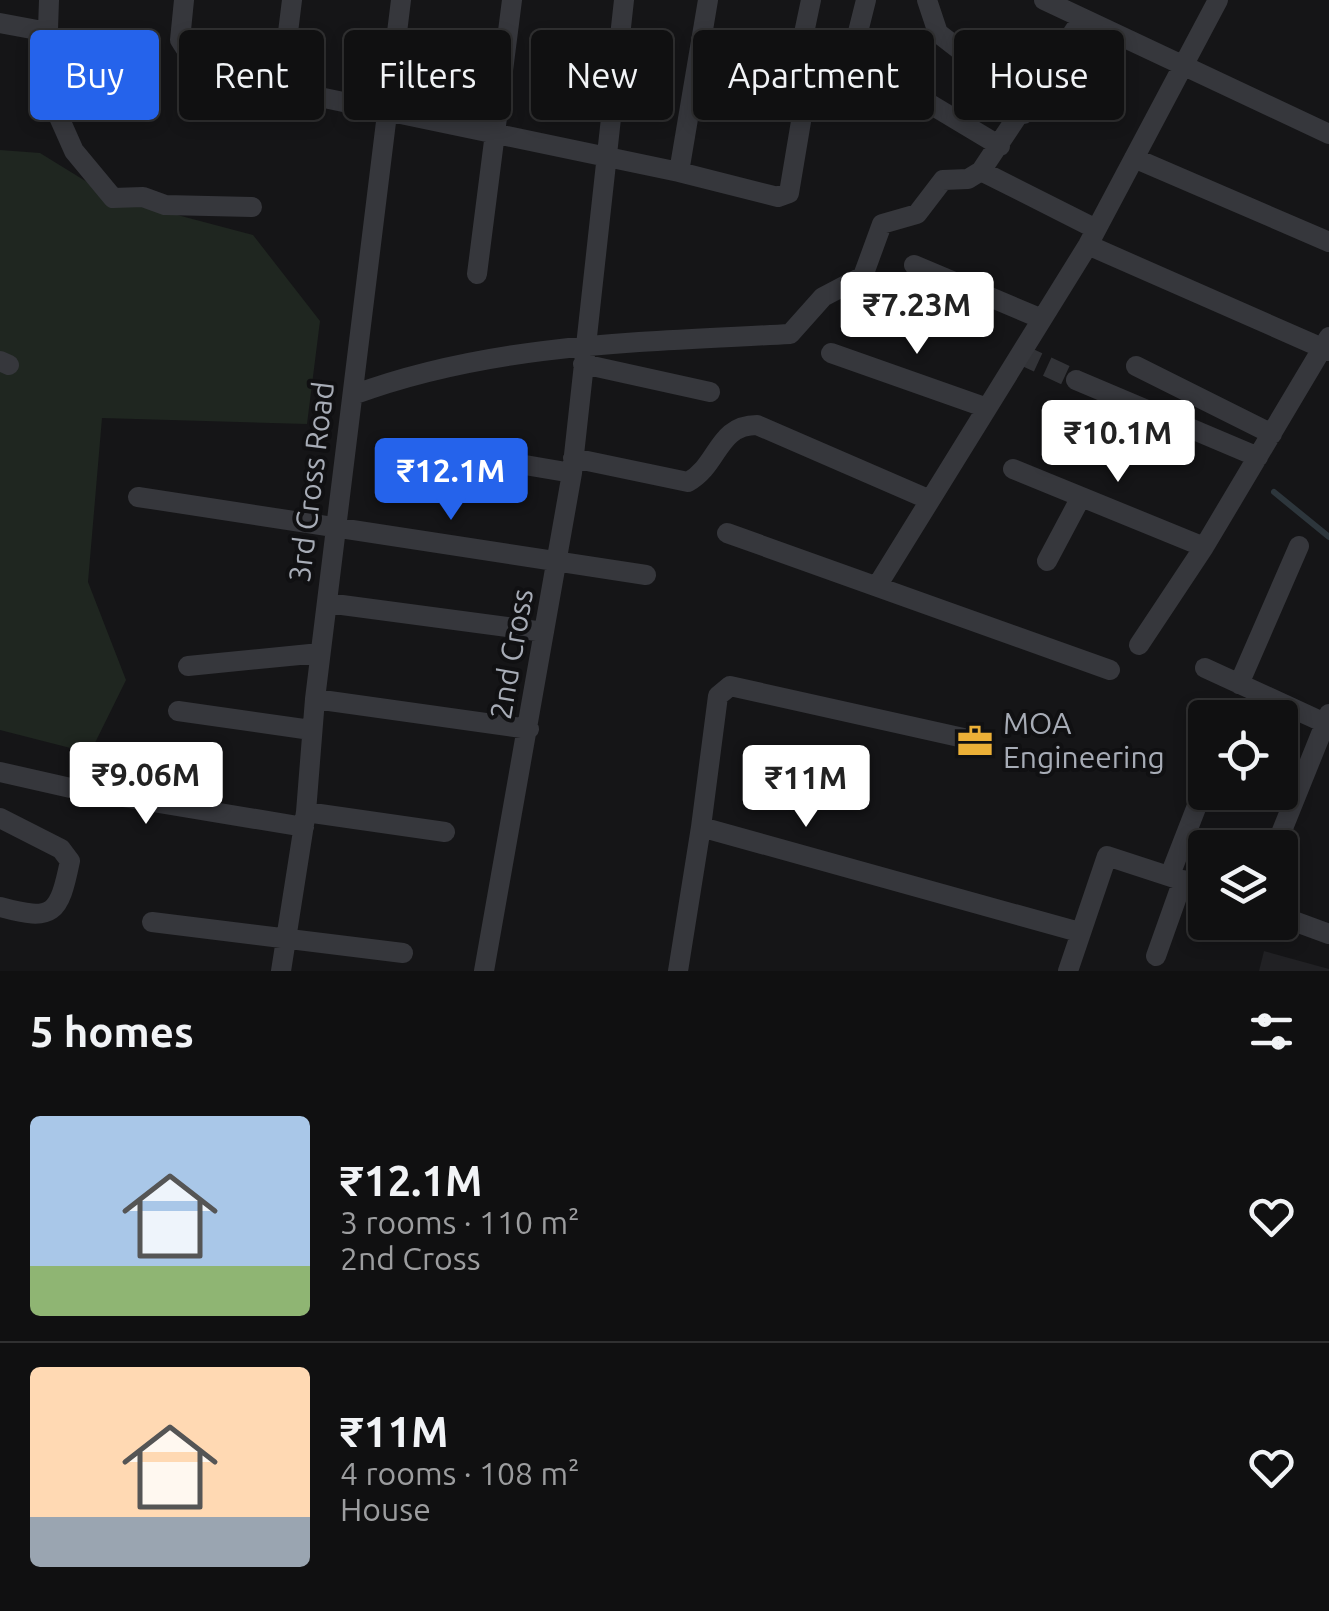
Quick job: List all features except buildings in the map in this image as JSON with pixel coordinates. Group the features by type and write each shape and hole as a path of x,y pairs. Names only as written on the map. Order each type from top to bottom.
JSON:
{"street":[{"path":"48,30 49,0"},
{"path":"181,30 184,0"},
{"path":"288,30 292,0"},
{"name":"3rd Cross Road","path":"398,30 401,0"},
{"path":"477,274 512,0"},
{"name":"2nd Cross","path":"484,971 558,565 624,0"},
{"path":"679,172 708,0"},
{"path":"803,30 811,0"},
{"path":"858,30 866,0"},
{"path":"927,0 938,33 954,45"},
{"path":"1044,0 1329,134"},
{"path":"877,586 1092,237 1218,0"},
{"path":"1076,30 1082,20"},
{"path":"0,23 37,30"},
{"path":"934,106 1000,146"},
{"path":"60,120 74,152 113,198 143,197 165,205 252,208"},
{"name":"3rd Cross Road","path":"281,971 305,820 311,730 387,120"},
{"path":"422,120 497,138 606,156 778,196 789,194 801,120"},
{"path":"353,395 424,371 790,334 823,297 863,276 882,224 917,214 943,180 968,178 981,172 1020,120"},
{"path":"1134,158 1329,242"},
{"path":"981,172 1092,237 1327,346 1204,547 1138,644"},
{"path":"914,265 1042,319"},
{"path":"831,352 987,408"},
{"path":"584,355 710,392"},
{"path":"1136,366 1272,434"},
{"path":"1076,380 1258,456"},
{"path":"438,450 688,482 705,473 726,436 742,426 757,426 930,500"},
{"path":"1013,469 1204,547"},
{"path":"138,497 558,565 646,575"},
{"path":"1047,561 1081,497"},
{"path":"727,533 1110,670"},
{"path":"1239,684 1299,546"},
{"path":"327,604 544,632"},
{"path":"188,666 320,654"},
{"path":"1205,668 1328,721 1283,830"},
{"path":"678,971 718,696 730,686 968,739"},
{"path":"315,700 529,728"},
{"path":"178,711 311,730"},
{"path":"0,772 305,820 444,832"},
{"path":"1156,956 1197,810"},
{"path":"0,818 61,849 70,862 62,899 50,913 34,916 0,908"},
{"path":"701,827 1078,932"},
{"path":"1068,971 1078,932 1108,856 1188,882"},
{"path":"152,922 286,936 403,954"},
{"path":"1298,923 1329,934"}],"shaded area":[{"path":"0,150 40,153 113,198 253,235 320,321 307,424 102,418 88,582 126,680 90,753 0,730"},
{"path":"1264,951 1329,969 1329,971 1259,971"}],"waterway":[{"path":"1274,492 1329,537"}],"tunnel":[{"path":"1020,354 1076,380"}],"place":[{"name":"MOA Engineering","path":"975,741"}]}
